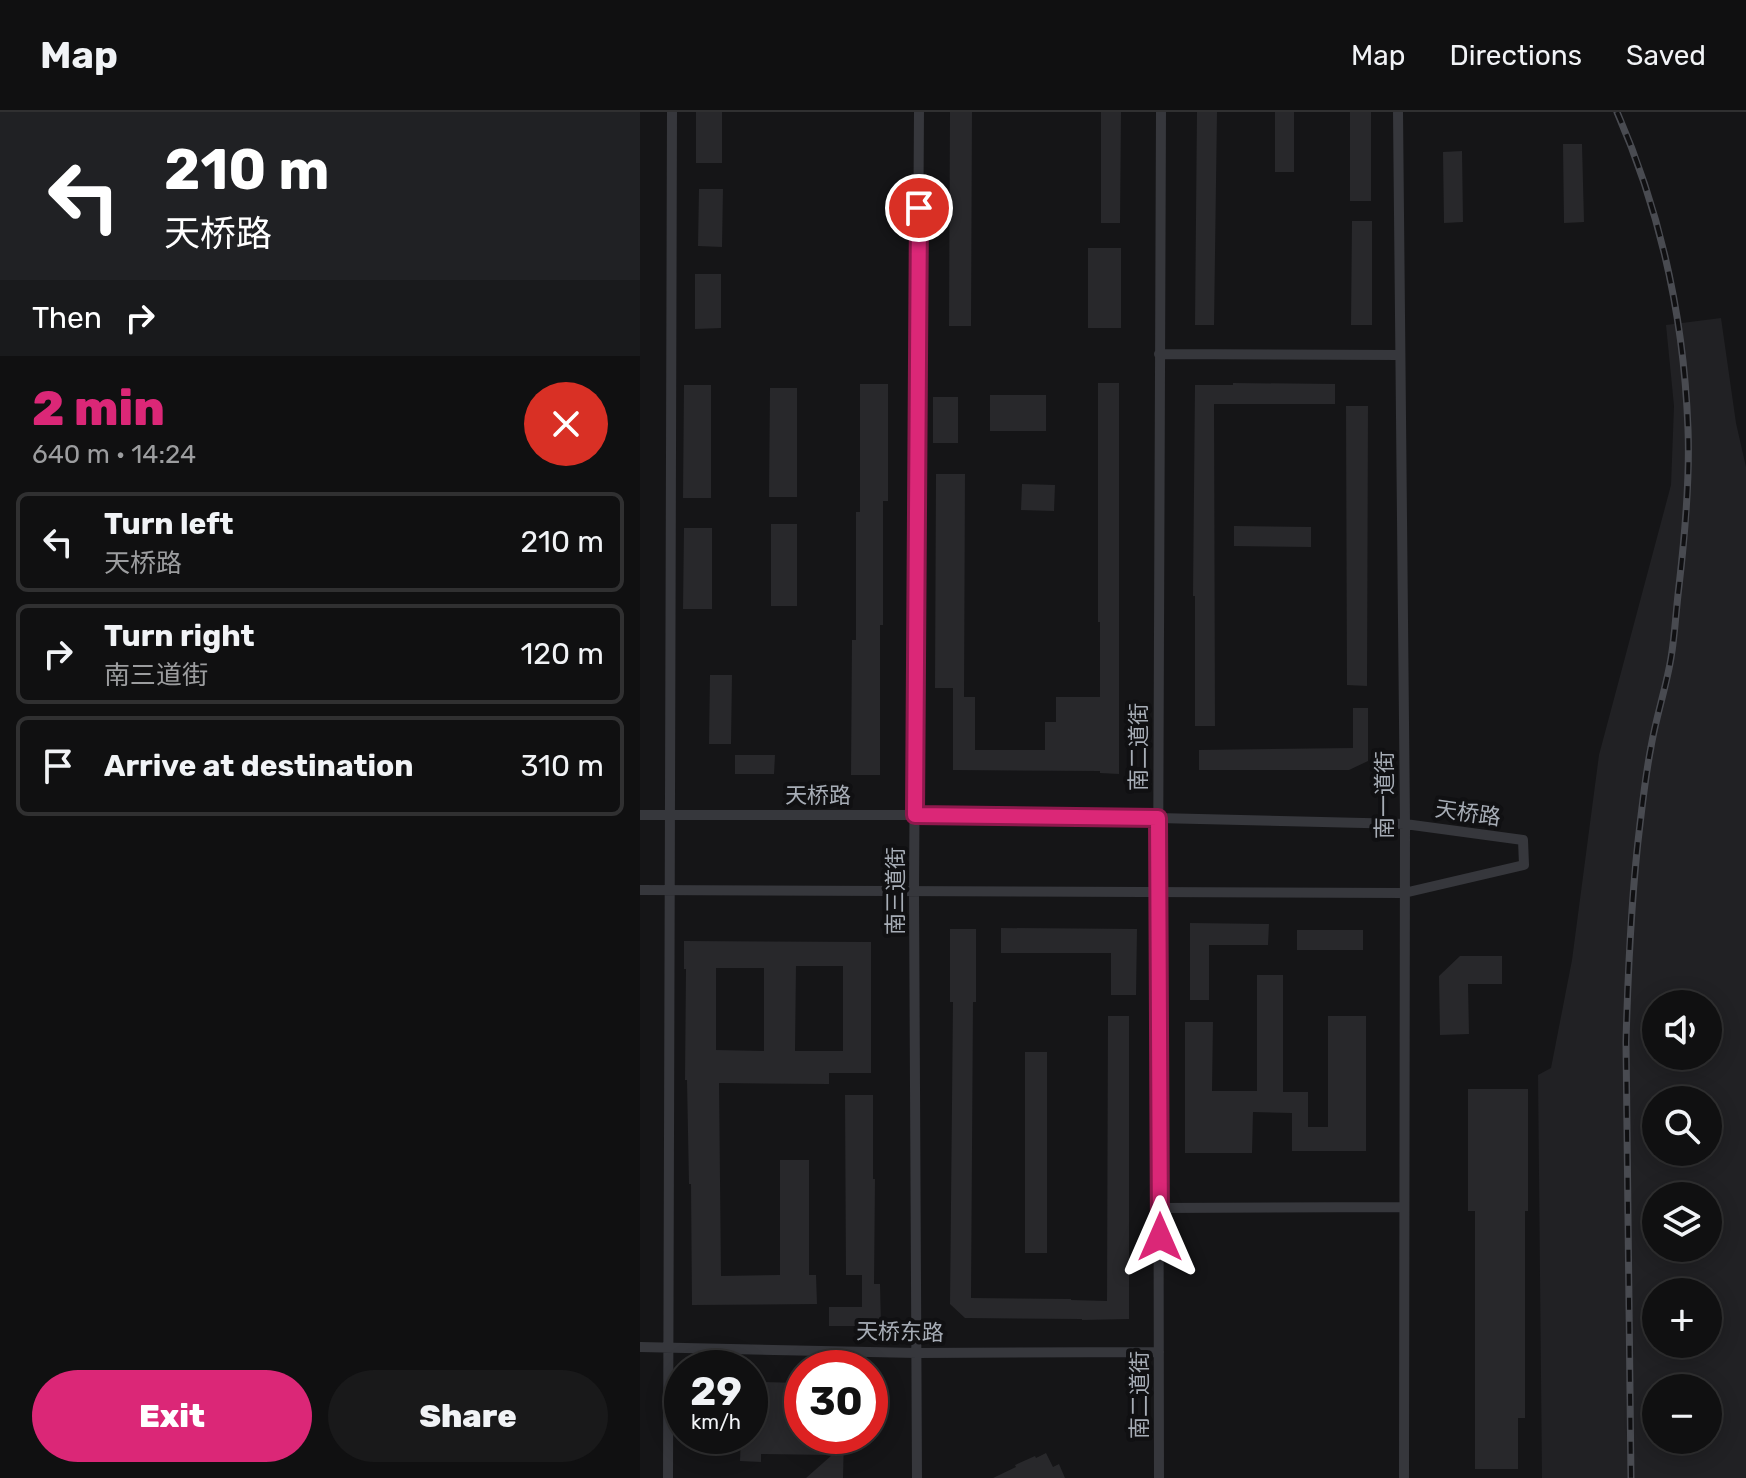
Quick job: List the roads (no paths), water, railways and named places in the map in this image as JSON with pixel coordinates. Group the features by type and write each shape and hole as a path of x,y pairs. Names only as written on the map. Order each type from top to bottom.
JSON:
{"street":[{"path":"668,1478 672,112"},
{"name":"南三道街","path":"917,1478 914,891 919,112"},
{"name":"南二道街","path":"1159,1478 1161,112"},
{"name":"南一道街","path":"1398,112 1405,824 1404,1478"},
{"path":"1159,354 1400,355"},
{"name":"天桥路","path":"640,815 915,815 1405,824 1523,840 1524,865 1404,893 640,890"},
{"path":"1160,1208 1404,1207"},
{"name":"天桥东路","path":"640,1347 917,1353 1159,1352"}],"railway":[{"path":"1617,112 1646,189 1668,267 1686,388 1688,449 1688,488 1674,640 1646,776 1630,933 1626,1042 1631,1478"}]}
